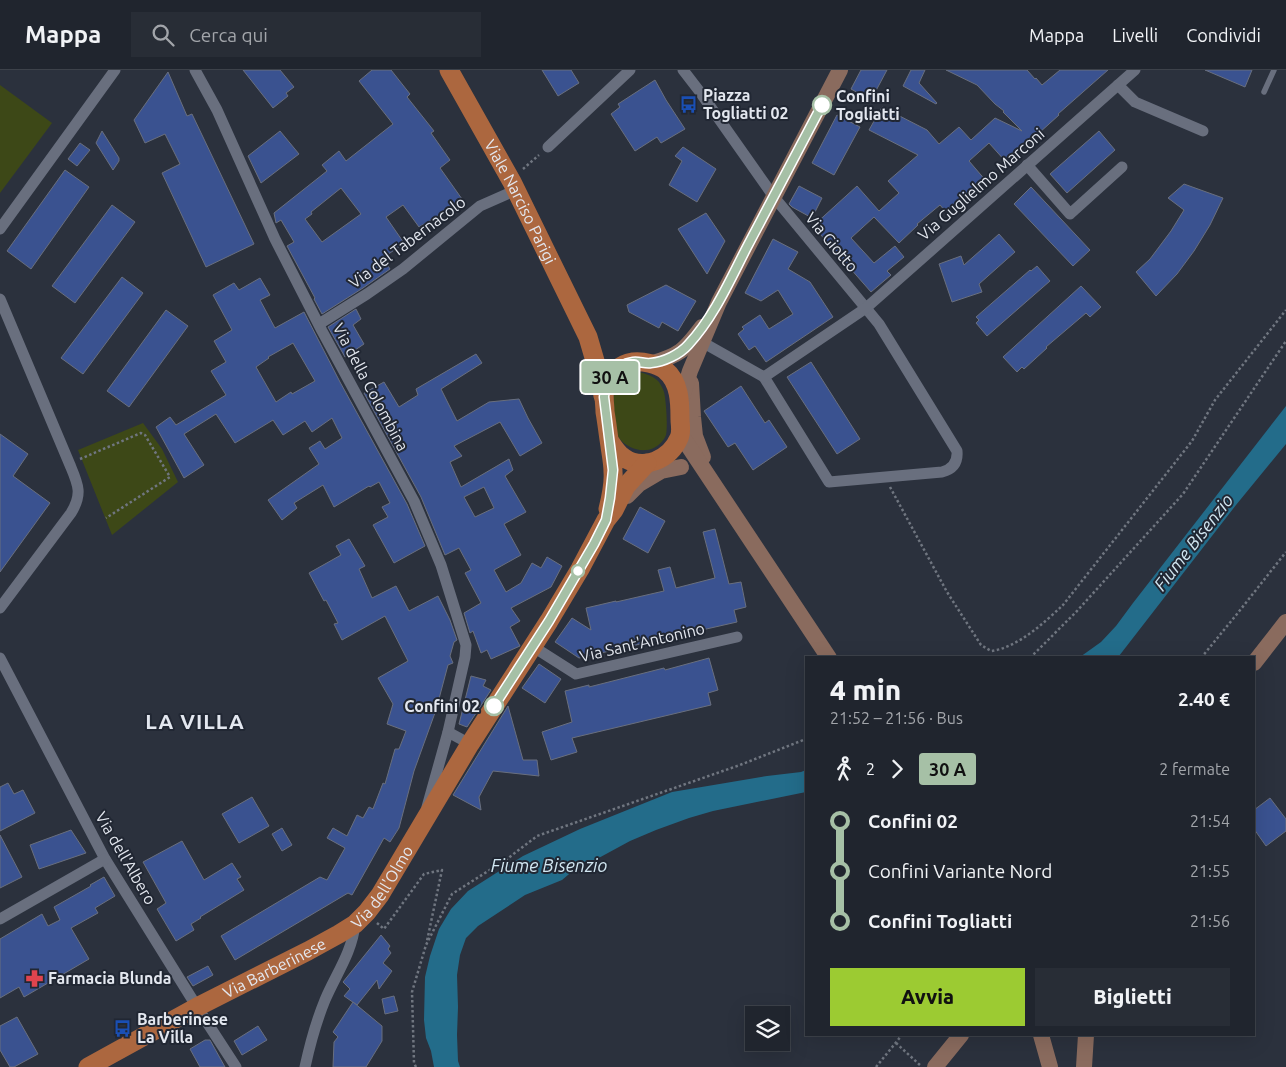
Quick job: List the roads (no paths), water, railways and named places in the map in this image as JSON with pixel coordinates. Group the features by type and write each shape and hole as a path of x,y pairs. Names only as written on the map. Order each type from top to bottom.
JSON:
{"main road":[{"name":"Viale Narciso Parigi","path":"449,70 521,183 588,337 604,397"},
{"path":"680,404 690,371 719,302 840,70"},
{"path":"610,515 613,470 604,389 611,375 622,366 666,359 677,354 688,346 719,302"},
{"name":"Viale Narciso Parigi","path":"588,337 601,352 610,357 620,361 641,363"},
{"path":"641,363 659,366 671,376 677,389 680,404 680,435 673,449 651,463"},
{"path":"690,371 695,436 720,493"},
{"path":"680,435 828,656"},
{"path":"609,440 615,450 623,457 636,463 681,467 699,475 720,493"},
{"name":"Via dell'Olmo","path":"361,918 380,895 470,744 580,569 626,486 651,463"},
{"path":"610,515 632,490 646,479 661,471 681,467"},
{"path":"1255,662 1286,622"},
{"name":"Via Barberinese","path":"88,1067 197,1007 308,951 361,918"},
{"path":"935,1067 960,1036"},
{"path":"1041,1036 1050,1067"},
{"path":"1084,1067 1086,1036"}],"street":[{"path":"0,229 115,70"},
{"name":"Via della Colombina","path":"195,70 217,110 275,239 414,501 441,565 466,645 448,732 422,826"},
{"path":"548,147 630,70"},
{"name":"Via Guglielmo Marconi","path":"764,377 866,308 1135,70"},
{"name":"Via Giotto","path":"686,72 774,197 879,324 956,451 955,464 948,471 942,472 829,482 764,377"},
{"path":"1118,85 1135,102 1203,130"},
{"path":"1027,165 1070,214 1122,167"},
{"name":"Via del Tabernacolo","path":"319,324 403,270 480,206 521,183"},
{"path":"0,299 70,465 79,493 76,505 0,608"},
{"path":"702,342 764,377"},
{"name":"Via Sant'Antonino","path":"532,646 576,674 737,637"},
{"name":"Via dell'Albero","path":"0,658 105,859 236,1067"},
{"path":"448,732 470,744"},
{"path":"0,919 105,859"},
{"name":"Via dell'Olmo","path":"305,1067 316,1023 347,956 361,918"}],"lane":[{"path":"1264,92 1274,70"}],"water":[{"name":"Fiume Bisenzio","path":"1286,406 1286,444 1236,505 1119,656 1081,656 1101,642"},
{"name":"Fiume Bisenzio","path":"805,770 805,792 713,811 656,830 575,869 562,880 525,895 478,926 466,938 460,955 457,975 457,1035 460,1067 434,1067 426,1038 424,1020 425,977 439,929 451,909 468,891 523,856 580,829 672,792"}],"place":[{"name":"Piazza Togliatti 02","path":"689,104"},
{"name":"Confini Togliatti","path":"822,105"},
{"name":"Confini 02","path":"494,706"},
{"name":"Farmacia Blunda","path":"34,978"},
{"name":"Barberinese La Villa","path":"123,1028"}],"district":[{"name":"LA VILLA","path":"195,721"}]}
